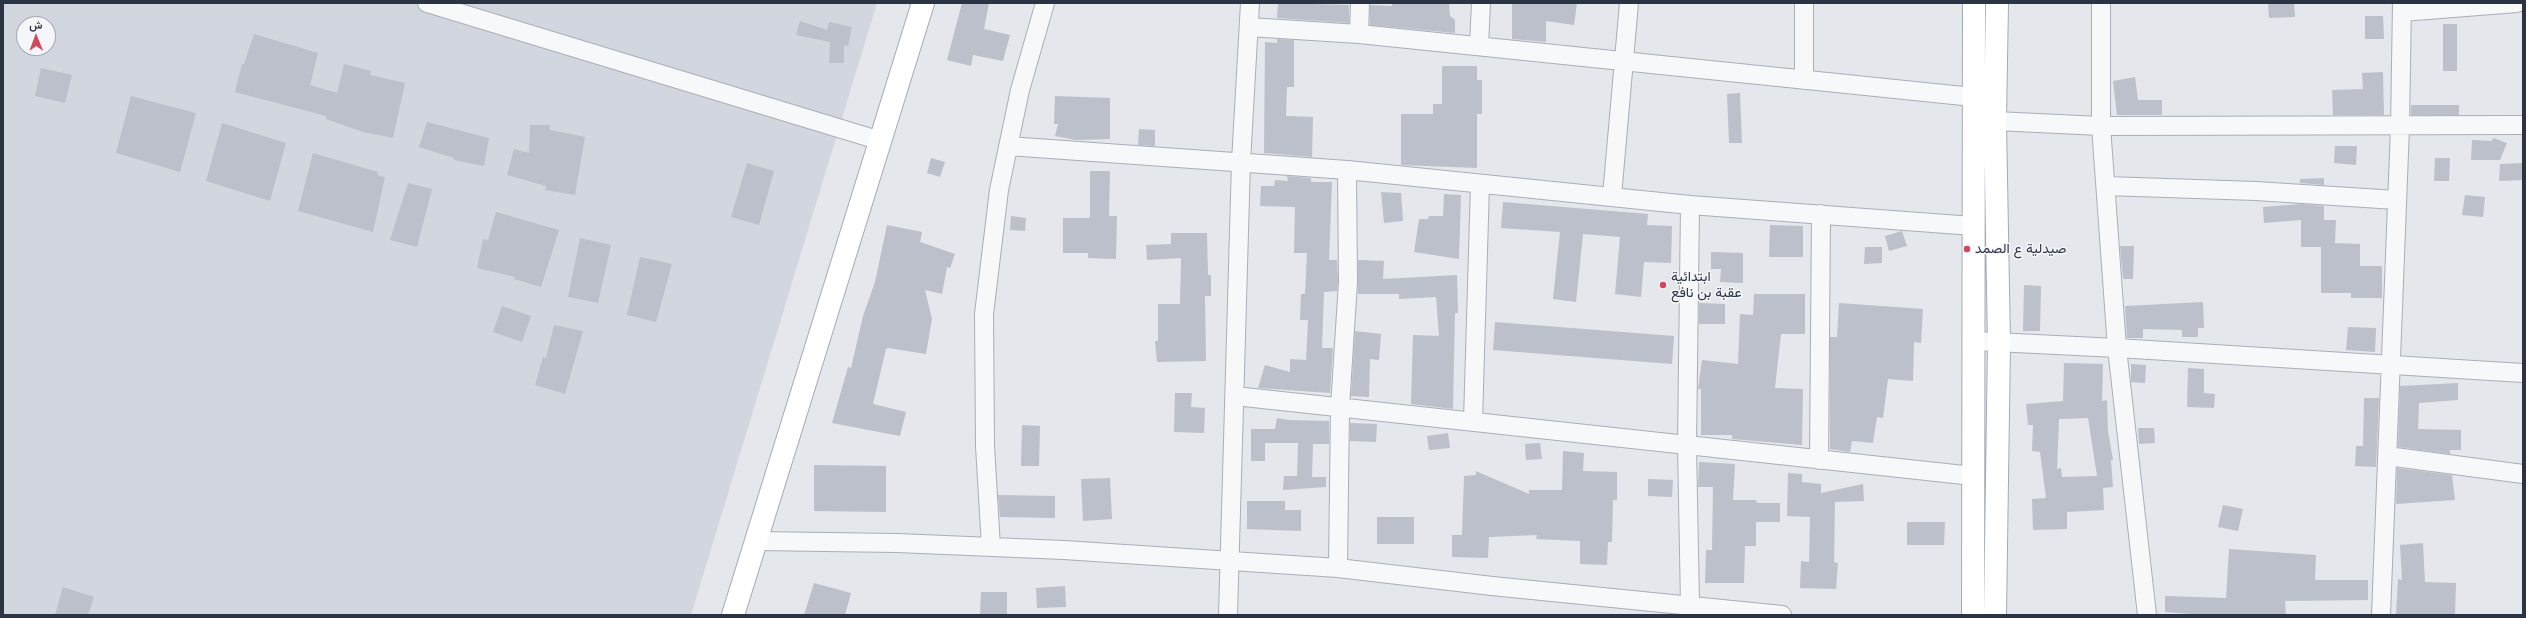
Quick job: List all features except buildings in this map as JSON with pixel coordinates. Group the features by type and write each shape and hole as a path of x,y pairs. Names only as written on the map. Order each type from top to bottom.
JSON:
{"main road":[{"path":"747,615 763,542 923,3"},
{"path":"733,615 763,542 935,3"},
{"path":"1973,615 1975,341 1973,226 1974,3"},
{"path":"1995,615 1999,344 1995,121 1997,3"}],"street":[{"path":"426,3 881,141"},
{"path":"991,547 985,446 984,314 999,190 1020,90 1045,3"},
{"path":"1228,615 1231,562 1241,162 1250,3"},
{"path":"1358,34 1360,3"},
{"path":"1479,46 1481,3"},
{"path":"1612,196 1629,3"},
{"path":"1804,3 1804,80"},
{"path":"2101,3 2101,126 2117,348 2147,615"},
{"path":"2381,615 2400,127 2402,8 2517,3"},
{"path":"1249,27 1358,34 1973,97"},
{"path":"1995,121 2101,126 2400,127 2523,125"},
{"path":"1008,146 1347,170 1690,205 1973,226"},
{"path":"1338,568 1340,407 1348,282 1347,170"},
{"path":"1473,421 1480,184"},
{"path":"2106,186 2256,191 2396,200"},
{"path":"1690,205 1687,445 1690,605"},
{"path":"1819,460 1821,214"},
{"path":"1975,341 1999,344 2117,348 2523,373"},
{"path":"1235,396 1973,476"},
{"path":"2387,456 2523,474"},
{"path":"763,542 897,542 1338,568 1492,586 1782,615"}],"shaded area":[{"path":"3,3 877,3 691,615 3,615"}],"place":[{"name":"صيدلية ع الصمد","path":"1967,249"},
{"name":"ابتدائية عقبة بن نافع","path":"1663,285"}]}
